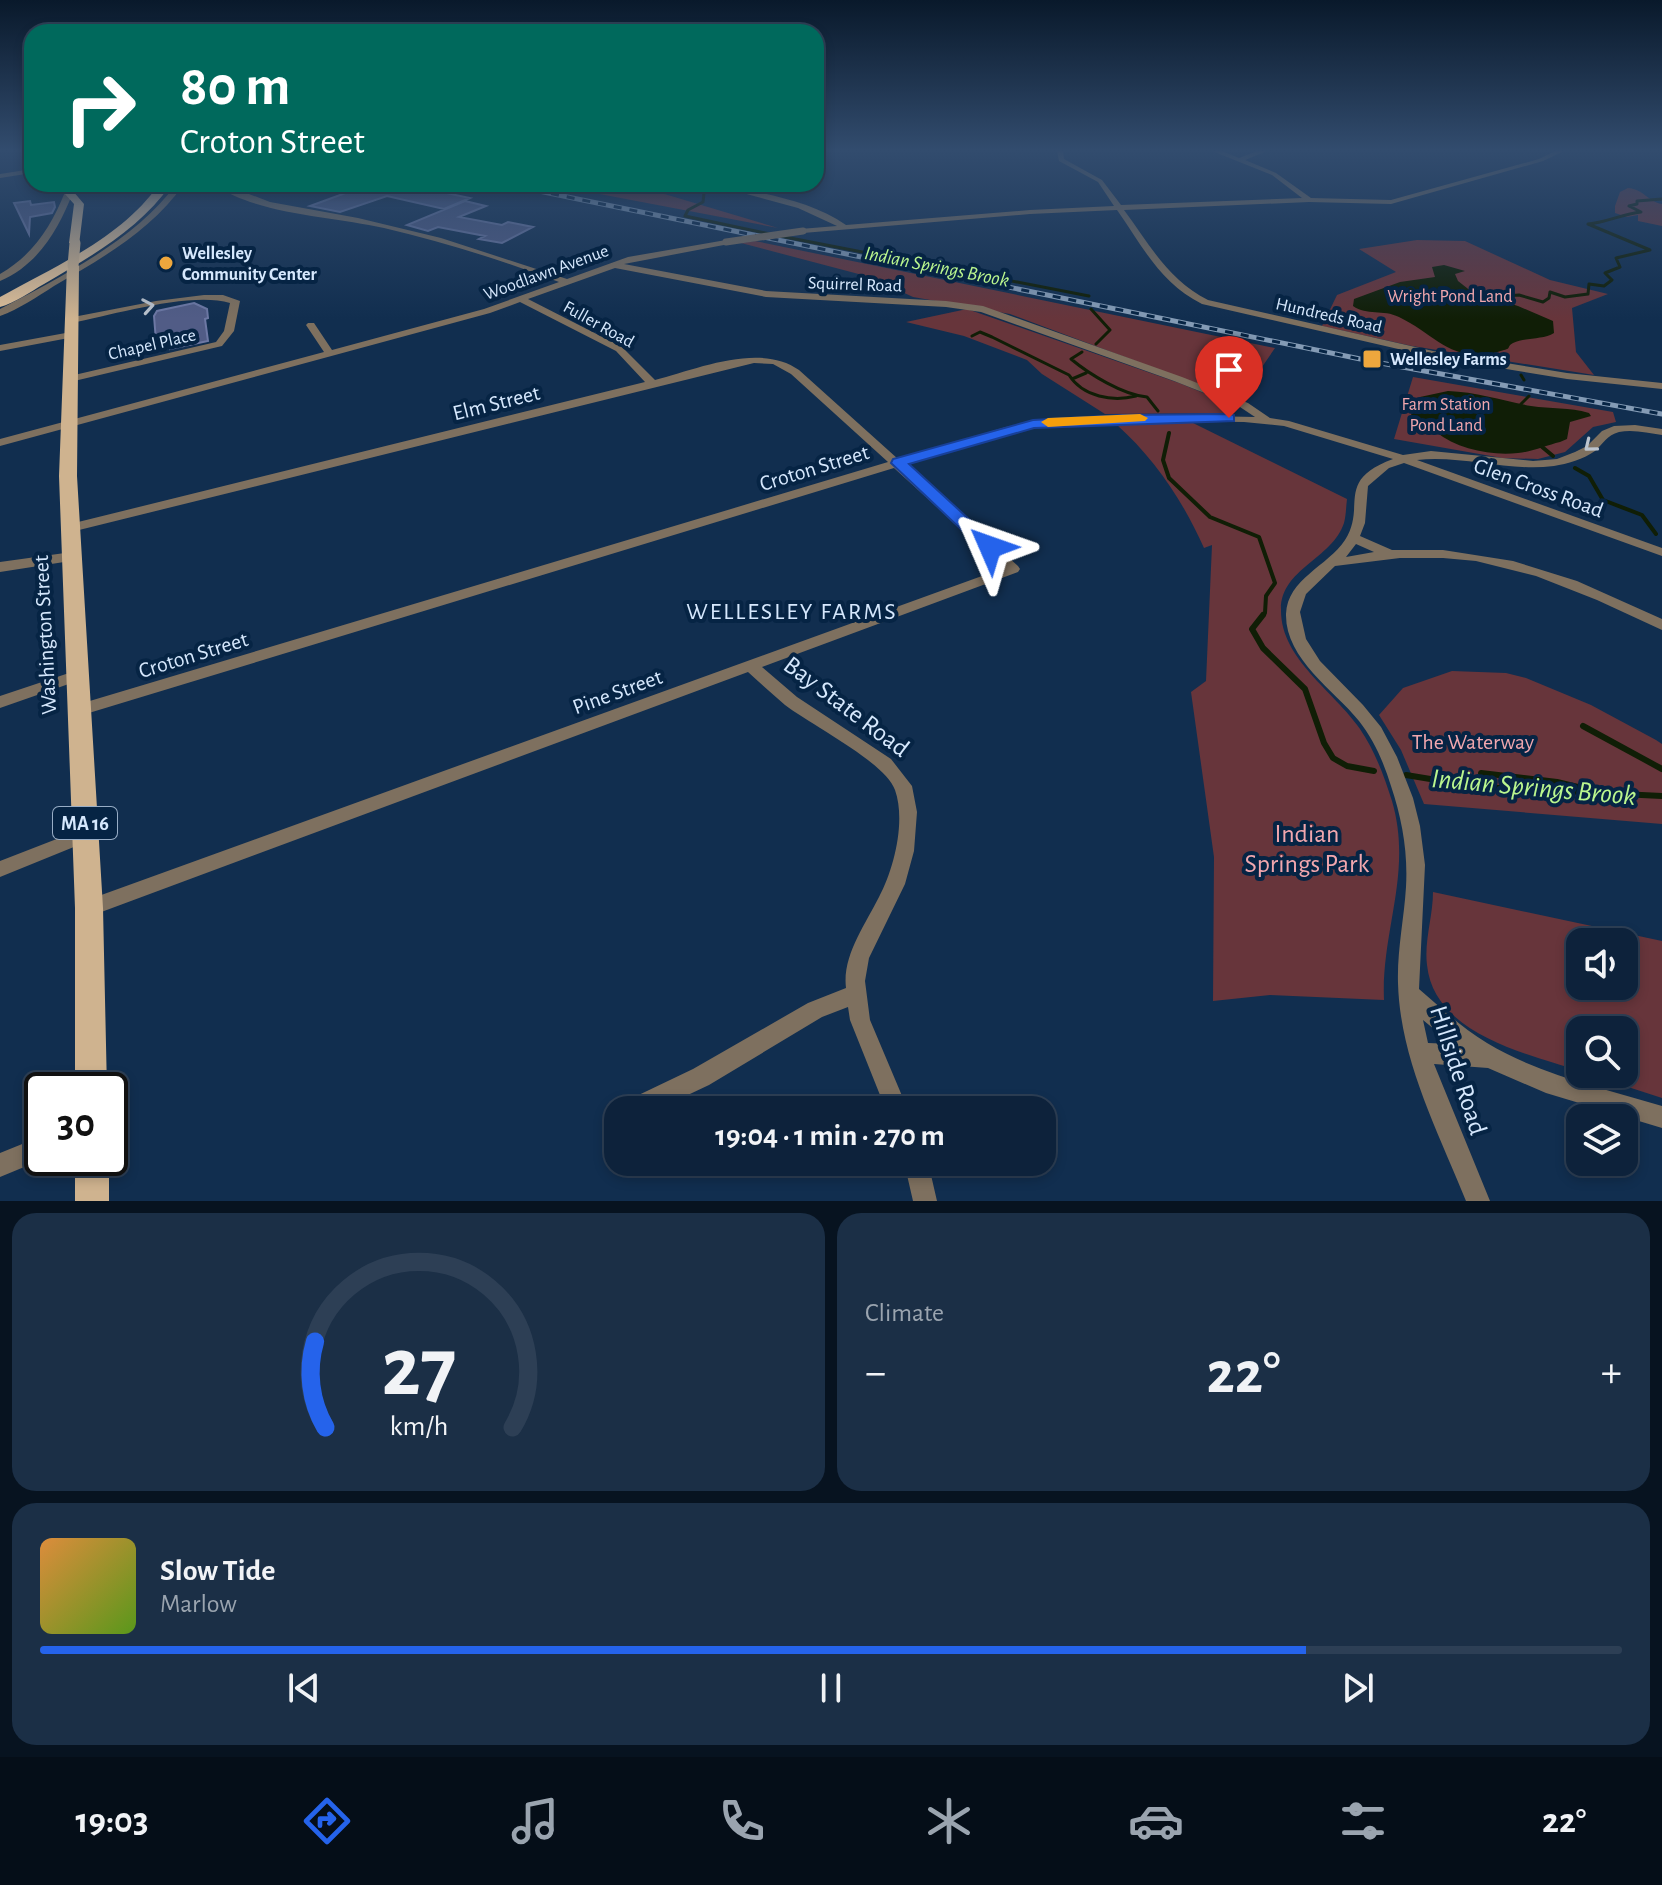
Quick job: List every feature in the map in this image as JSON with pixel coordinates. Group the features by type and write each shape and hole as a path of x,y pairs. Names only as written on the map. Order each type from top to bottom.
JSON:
{"highway":[{"path":"0,294 120,220 135,207"},
{"path":"0,303 128,223 148,207"}],"main road":[{"path":"79,207 79,212"},
{"name":"Washington Street","path":"79,212 73,270 68,425 89,908 91,1072"},
{"path":"92,1176 92,1201"}],"street":[{"path":"0,278 38,250 60,215 61,207"},
{"path":"0,313 73,270 162,207"},
{"path":"275,207 361,220 459,244 569,283"},
{"path":"796,207 843,226"},
{"name":"Woodlawn Avenue","path":"0,443 522,300 649,254 843,226 1140,207"},
{"name":"Hundreds Road","path":"1117,208 1169,278 1188,294 1209,303 1433,354 1576,378 1662,386"},
{"path":"60,215 79,212"},
{"name":"Squirrel Road","path":"614,265 766,294 952,305 987,310 1244,405 1268,421"},
{"name":"Chapel Place","path":"70,379 219,344 225,340 233,319 235,301 224,296 201,297 71,328"},
{"name":"Fuller Road","path":"522,300 619,349 653,384"},
{"path":"311,325 330,354"},
{"path":"0,348 71,328"},
{"name":"Elm Street","path":"71,528 754,360 778,361 795,372 898,463"},
{"name":"Croton Street","path":"79,710 1010,429 1051,422 1169,418 1268,421 1326,433 1403,458 1434,454 1543,464 1582,453 1611,430 1630,428 1662,432"},
{"path":"1389,554 1353,538 1359,525 1360,493 1364,484 1403,458"},
{"name":"Glen Cross Road","path":"1403,458 1662,552"},
{"name":"Pine Street","path":"89,908 1013,569 898,463"},
{"name":"Hillside Road","path":"1353,538 1299,591 1294,605 1294,623 1307,652 1376,733 1409,815 1417,873 1409,994 1421,1053 1478,1201"},
{"path":"1330,563 1389,554 1454,555 1521,567 1594,592 1662,625"},
{"path":"0,567 72,557"},
{"name":"Bay State Road","path":"751,666 791,701 885,764 903,786 908,812 905,851 896,884 859,957 855,994 865,1035 891,1096"},
{"path":"0,702 78,675"},
{"path":"0,869 85,835"},
{"path":"662,1096 823,1006 855,994"},
{"path":"1409,994 1461,1038 1491,1057 1550,1081 1662,1117"},
{"path":"1421,1053 1491,1057"},
{"path":"0,1165 24,1155"},
{"path":"919,1176 925,1201"}],"green space":[{"path":"668,207 708,207 778,228"},
{"path":"1615,207 1662,207 1662,226 1638,221 1638,215 1627,217 1615,213"},
{"name":"Wright Pond Land","path":"1417,240 1465,241 1550,280 1608,294 1572,308 1576,352 1594,375 1412,346 1322,326 1337,295 1396,272 1359,249"},
{"path":"755,241 1275,348 1251,383 1213,390 1010,314 913,297 870,277 741,243"},
{"path":"967,309 1179,383 1233,405 1231,413 1105,414 1042,374 1027,360 964,336 906,322"},
{"name":"Farm Station Pond Land","path":"1413,377 1613,412 1616,422 1593,427 1565,452 1538,459 1502,458 1394,439"},
{"name":"Indian Springs Park","path":"1193,423 1347,499 1344,523 1338,535 1289,584 1281,609 1289,644 1310,674 1360,729 1379,764 1392,801 1398,827 1399,853 1384,974 1384,1000 1270,995 1213,1001 1214,857 1191,692 1206,681 1212,545 1204,548 1167,482 1116,424"},
{"name":"The Waterway","path":"1452,671 1506,673 1526,678 1591,705 1662,744 1662,824 1424,804 1401,750 1379,715 1403,688"},
{"path":"1433,892 1601,928 1566,928 1566,1000 1638,1000 1638,936 1662,941 1662,1098 1631,1088 1638,1088 1638,1016 1566,1016 1566,1067 1535,1057 1486,1038 1446,1008 1433,989 1427,965"}],"shaded area":[{"path":"1444,265 1465,271 1455,274 1458,281 1472,292 1553,321 1554,333 1518,341 1508,349 1472,355 1447,347 1399,317 1353,306 1354,299 1400,282 1435,277 1432,267"},
{"name":"Farm Station Pond Land","path":"1448,391 1531,406 1574,410 1591,416 1570,422 1567,439 1560,442 1523,452 1486,452 1454,443 1410,417 1420,397"}],"building":[{"path":"16,207 55,207 52,213 30,217 29,234"},
{"path":"315,207 355,207 340,212"},
{"path":"450,207 483,207 459,217 533,227 502,243 479,239 485,236 438,227 428,231 407,225"},
{"path":"194,303 207,309 208,341 170,349 169,338 156,341 154,316 157,311"}],"waterway":[{"name":"Indian Springs Brook","path":"694,207 685,216 770,234"},
{"path":"1502,300 1506,296 1519,295 1543,302 1549,298 1550,292 1565,297 1588,294 1589,284 1604,286 1612,280 1605,273 1620,267 1616,258 1650,250 1588,224 1641,212 1631,207"},
{"name":"Indian Springs Brook","path":"780,236 1089,296"},
{"name":"Indian Springs Brook","path":"1091,309 1110,330 1096,344"},
{"path":"972,336 980,332 992,337 1072,379"},
{"name":"Indian Springs Brook","path":"1082,352 1071,359 1107,383 1147,397 1158,411"},
{"path":"1491,353 1508,362"},
{"path":"1072,379 1086,373"},
{"path":"1521,375 1524,380"},
{"path":"1072,379 1082,388 1099,396 1136,396"},
{"path":"1521,404 1529,396"},
{"name":"Indian Springs Brook","path":"1169,433 1163,460 1169,478 1210,517 1259,537 1275,583 1266,596 1263,615"},
{"path":"1541,446 1553,456"},
{"path":"1575,468 1589,476 1603,500 1642,515 1656,534"},
{"name":"Indian Springs Brook","path":"1263,615 1252,629 1263,648 1305,689 1324,743 1333,758 1347,766 1374,771"},
{"path":"1583,726 1662,769"},
{"path":"1481,773 1557,782 1586,789"},
{"name":"Indian Springs Brook","path":"1406,775 1479,787 1662,796"}],"railway":[{"path":"617,207 1375,362 1662,414"}],"slow traffic":[{"path":"1048,422 1140,418"}],"place":[{"name":"Wellesley Community Center","path":"166,263"},
{"name":"Wellesley Farms","path":"1372,359"}],"district":[{"name":"WELLESLEY FARMS","path":"792,611"}],"route":[{"path":"990,547 898,463 1033,424 1229,418"}]}
